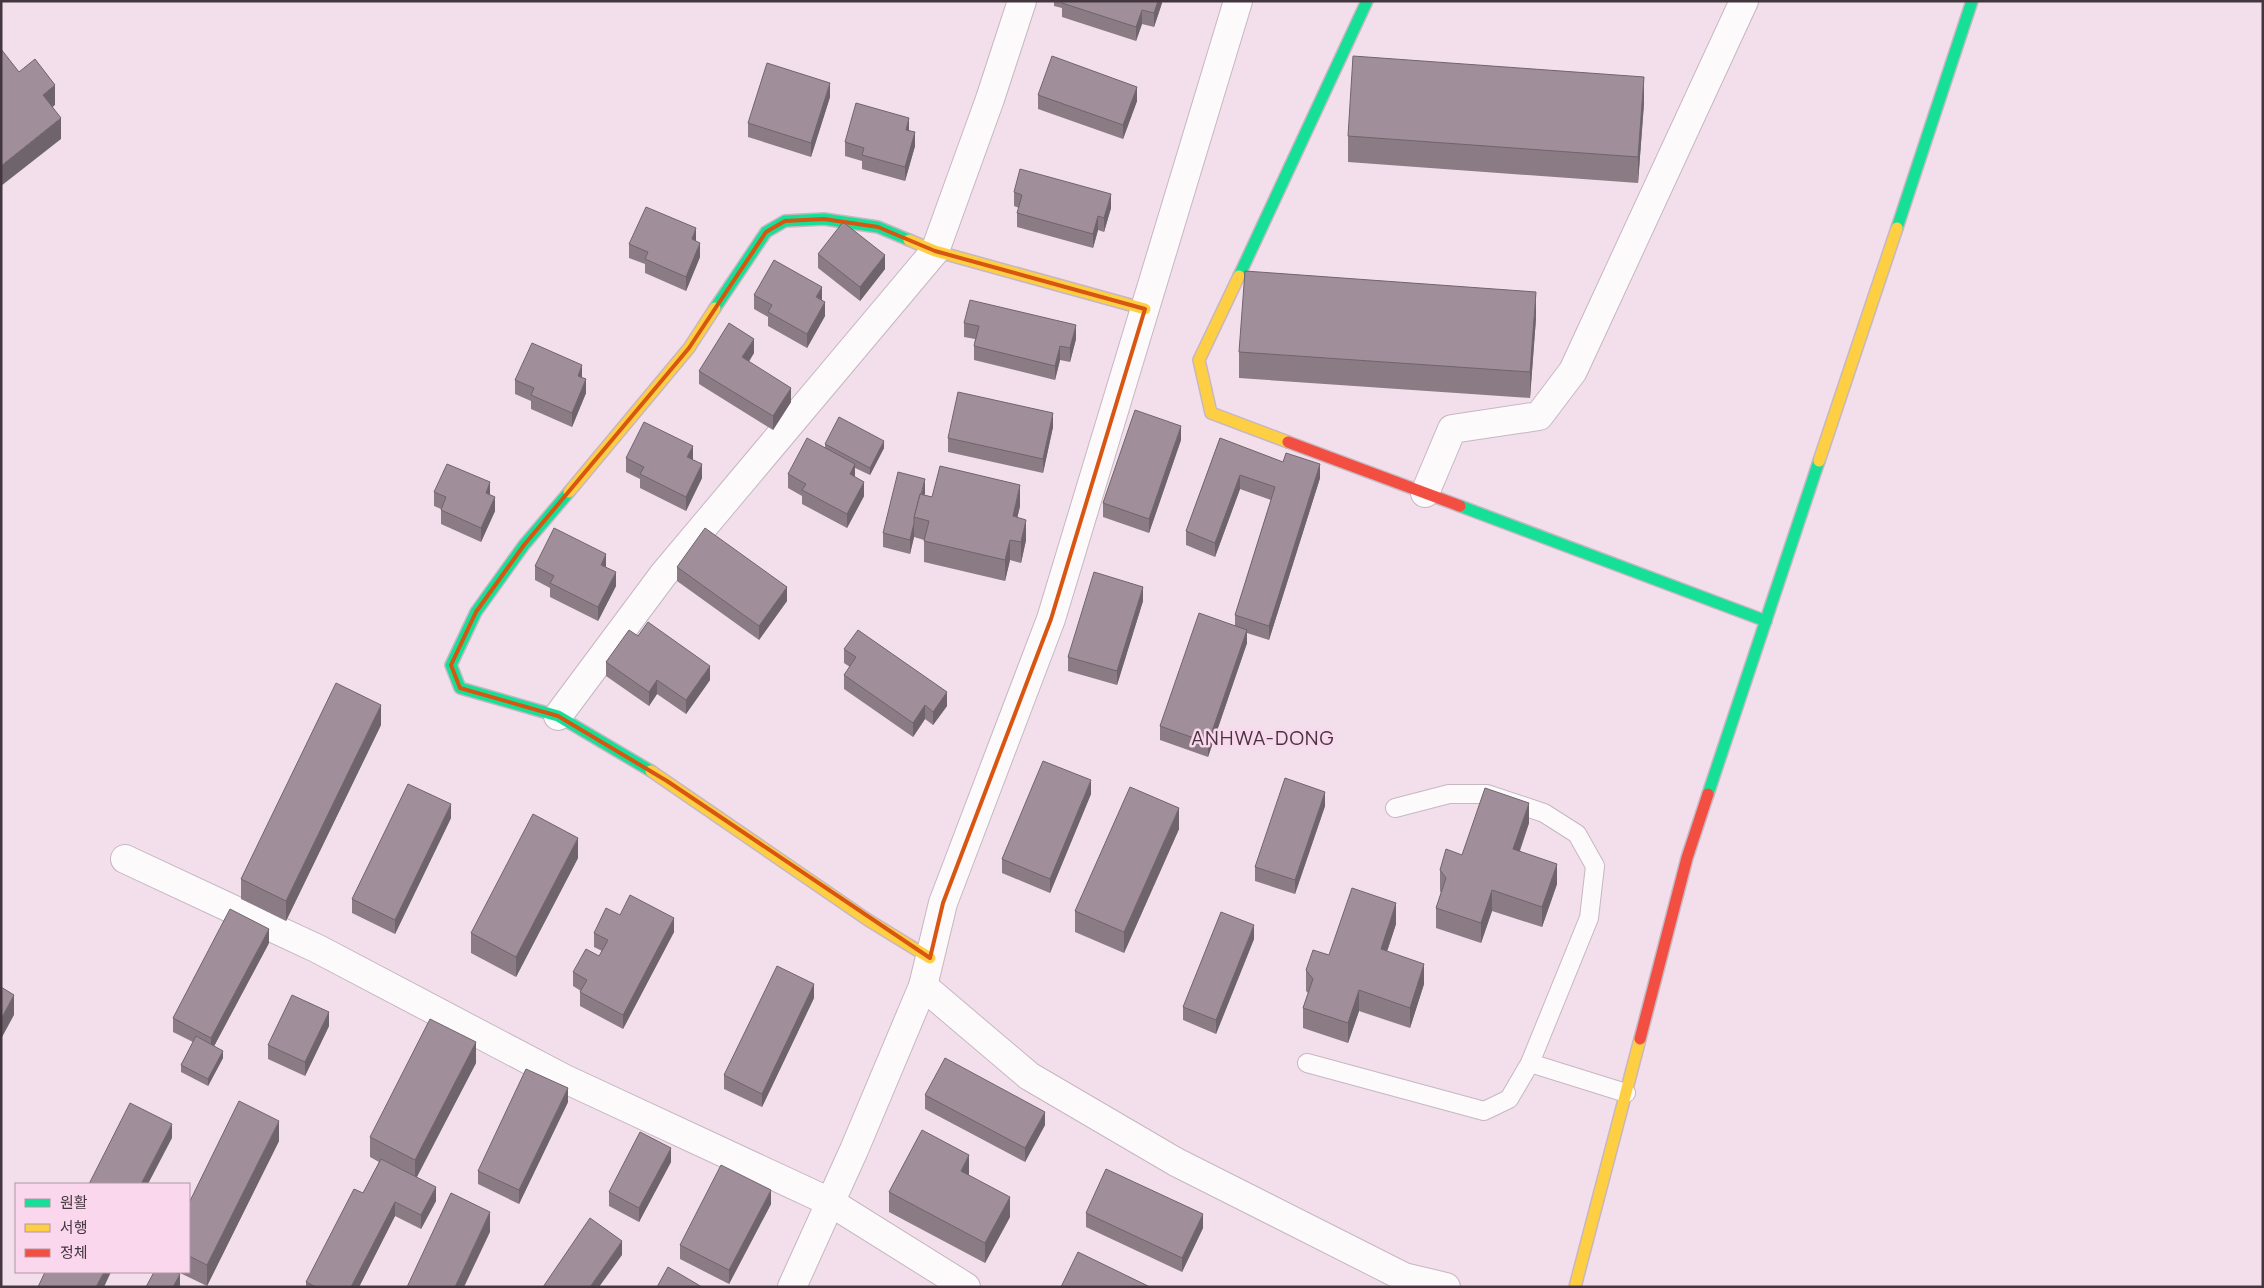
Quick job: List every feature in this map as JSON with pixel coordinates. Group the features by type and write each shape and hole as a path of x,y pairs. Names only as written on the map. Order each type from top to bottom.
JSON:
{"street":[{"path":"558,716 663,575 935,251 990,99 1022,1"},
{"path":"792,1287 923,986 943,903 1051,619 1238,1"},
{"path":"1367,1 1199,360 1211,413 1766,621"},
{"path":"1425,493 1452,429 1539,416 1573,371 1744,1"},
{"path":"1575,1287 1687,858 1972,1"},
{"path":"930,958 868,920 667,781 558,716 460,688 451,665 476,612 524,545 689,348 766,232 785,221 824,219 878,227 935,251 1145,309"},
{"path":"125,859 318,949 563,1078 830,1202 966,1287"},
{"path":"923,986 1029,1076 1176,1162 1404,1277 1446,1287"}],"lane":[{"path":"1307,1063 1484,1110 1509,1099 1530,1063 1589,918 1595,866 1577,834 1544,813 1487,794 1449,794 1395,808"},
{"path":"1530,1063 1626,1092"}],"highlighted area":[{"path":"824,219 878,227 935,251 1145,309 1051,619 943,903 930,958 667,781 558,716 460,688 451,665 476,612 524,545 689,348 766,232 785,221"}],"building":[{"path":"1062,1 1158,1 1154,13 1142,10 1136,27 1062,3"},
{"path":"1,49 19,72 35,59 55,85 43,95 61,118 1,166"},
{"path":"1052,56 1137,87 1123,125 1038,95"},
{"path":"1353,56 1644,77 1638,157 1348,136"},
{"path":"767,63 830,83 811,143 748,123"},
{"path":"856,103 909,118 906,130 915,132 905,167 862,155 864,148 845,142"},
{"path":"1020,169 1111,194 1104,218 1098,216 1093,234 1017,213 1022,195 1014,192"},
{"path":"646,207 696,228 692,239 700,243 686,277 645,259 648,252 629,244"},
{"path":"843,222 885,255 860,287 818,254"},
{"path":"774,260 822,287 816,297 825,302 807,334 768,312 772,305 754,295"},
{"path":"1245,271 1536,292 1530,372 1239,352"},
{"path":"970,300 1076,325 1070,348 1060,346 1055,366 974,346 979,326 964,323"},
{"path":"729,323 754,339 742,357 791,388 773,416 699,371"},
{"path":"532,343 582,365 578,376 586,379 572,413 531,395 534,388 515,380"},
{"path":"958,392 1053,413 1043,459 948,438"},
{"path":"1135,410 1181,426 1149,519 1103,503"},
{"path":"839,417 884,441 870,468 825,444"},
{"path":"644,422 693,446 687,457 702,464 686,497 640,474 644,467 626,458"},
{"path":"807,438 855,464 850,474 864,482 847,514 802,490 806,484 788,474"},
{"path":"1220,438 1283,462 1286,453 1320,464 1269,626 1235,615 1275,487 1240,475 1215,543 1186,531"},
{"path":"447,464 490,482 486,493 495,497 481,528 441,510 446,497 434,492"},
{"path":"940,466 1020,485 1013,516 1026,520 1021,542 1010,540 1005,560 924,541 929,521 914,517 920,494 932,497"},
{"path":"898,472 925,479 914,517 910,540 883,533"},
{"path":"554,528 606,554 601,565 616,572 598,607 550,583 554,576 535,566"},
{"path":"705,528 787,587 759,626 677,567"},
{"path":"1094,572 1143,587 1117,671 1068,657"},
{"path":"1199,613 1247,630 1208,743 1160,726"},
{"path":"648,622 710,666 686,700 657,680 649,692 606,662 629,630 638,636"},
{"path":"858,630 947,692 933,712 925,705 913,723 844,675 856,657 844,649"},
{"path":"336,683 381,705 286,901 241,879"},
{"path":"1043,761 1091,780 1050,879 1002,859"},
{"path":"1285,778 1325,792 1295,880 1255,867"},
{"path":"408,784 451,804 395,920 352,899"},
{"path":"1130,787 1179,808 1124,932 1075,911"},
{"path":"1485,788 1529,803 1513,849 1557,864 1542,907 1492,890 1481,923 1436,908 1446,878 1440,870 1446,849 1462,855"},
{"path":"533,814 578,838 516,957 471,933"},
{"path":"1352,888 1396,903 1381,949 1424,964 1410,1008 1359,990 1348,1023 1303,1008 1313,979 1306,970 1313,950 1329,955"},
{"path":"630,895 674,918 623,1015 580,992 587,980 573,972 586,949 599,956 608,940 594,933 606,908 620,915"},
{"path":"230,909 269,929 211,1038 173,1018"},
{"path":"1221,912 1254,925 1216,1020 1183,1007"},
{"path":"777,966 814,984 762,1094 724,1075"},
{"path":"1,987 14,995 1,1019"},
{"path":"292,995 329,1012 305,1062 268,1045"},
{"path":"430,1019 476,1042 415,1160 370,1137"},
{"path":"196,1036 223,1051 208,1079 181,1065"},
{"path":"945,1058 1045,1112 1025,1148 925,1095"},
{"path":"526,1069 568,1088 519,1190 478,1171"},
{"path":"239,1101 279,1121 207,1265 190,1256 190,1201"},
{"path":"130,1103 172,1124 142,1183 90,1183"},
{"path":"922,1130 969,1155 961,1171 1010,1197 985,1243 889,1192"},
{"path":"640,1132 671,1148 639,1208 609,1192"},
{"path":"381,1159 436,1187 421,1215 395,1202 351,1287 316,1287 306,1282 354,1189 363,1193"},
{"path":"721,1165 771,1190 729,1270 680,1245"},
{"path":"1106,1169 1203,1214 1182,1258 1086,1213"},
{"path":"451,1193 490,1212 455,1287 407,1287"},
{"path":"590,1218 622,1241 590,1287 543,1287"},
{"path":"1078,1252 1150,1287 1061,1287"},
{"path":"668,1267 702,1287 657,1287"},
{"path":"45,1273 103,1273 96,1287 38,1287"},
{"path":"153,1273 180,1274 173,1287 146,1287"}],"traffic: fast":[{"path":"1239,276 1367,1"},
{"path":"1897,228 1972,1"},
{"path":"715,308 766,232 785,221 824,219 878,227 909,240"},
{"path":"1708,794 1819,461"},
{"path":"569,492 524,545 476,612 451,665 460,688 558,716 651,771"},
{"path":"1460,506 1766,621"}],"traffic: slow":[{"path":"1819,461 1897,228"},
{"path":"909,240 935,251 1145,309"},
{"path":"1239,276 1199,360 1211,413 1288,442"},
{"path":"569,492 689,348 715,308"},
{"path":"651,771 868,920 930,958"},
{"path":"1575,1287 1640,1039"}],"traffic: jam":[{"path":"1288,442 1460,506"},
{"path":"1640,1039 1687,858 1708,794"}],"district":[{"name":"ANHWA-DONG","path":"1263,737"}]}
